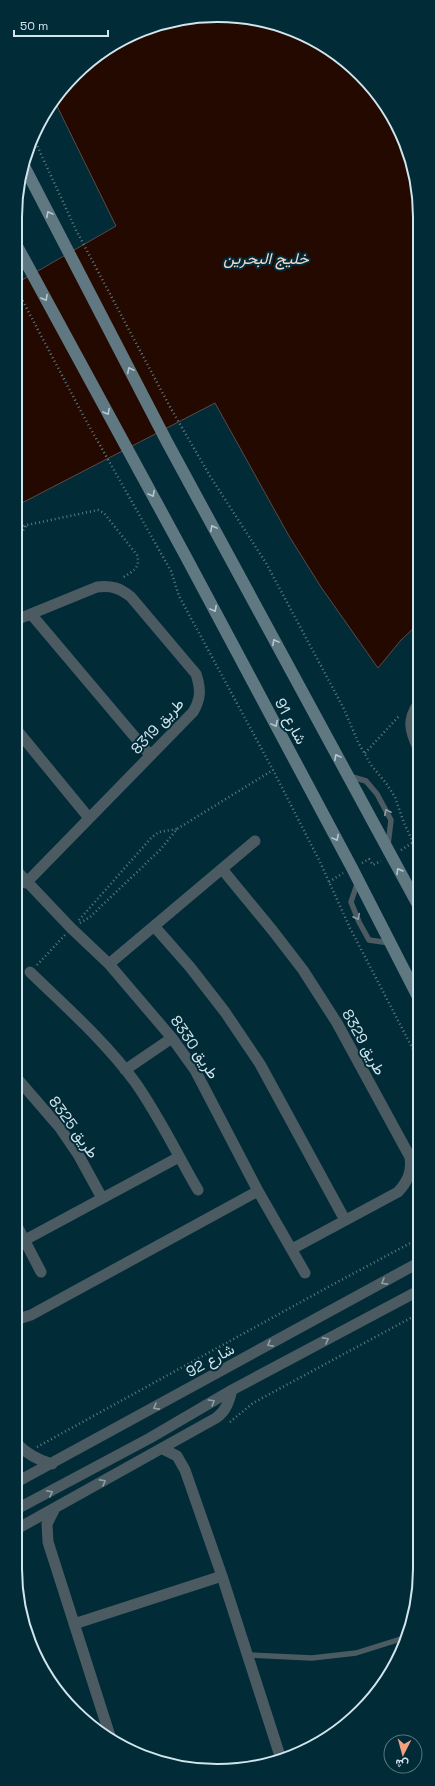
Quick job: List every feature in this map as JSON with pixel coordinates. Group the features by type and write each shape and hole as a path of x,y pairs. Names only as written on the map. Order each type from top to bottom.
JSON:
{"street":[{"name":"شارع 91","path":"28,173 167,442 413,896"},
{"name":"شارع 91","path":"22,256 134,460 352,868 413,988"},
{"path":"22,618 97,587 107,586"},
{"name":"طريق 8319","path":"26,883 193,712 199,699 200,685 196,674 131,597 121,589 107,586"},
{"path":"31,614 150,755"},
{"path":"413,712 410,728 413,736"},
{"path":"22,736 90,818"},
{"path":"109,964 255,841"},
{"name":"طريق 8329","path":"222,869 303,970 337,1023 410,1157 410,1175 406,1184 398,1192 292,1250"},
{"name":"طريق 8330","path":"22,878 109,964 172,1038 195,1070 258,1191 305,1273"},
{"path":"154,926 190,967 225,1012 260,1064 345,1220"},
{"path":"30,972 102,1041 125,1070 155,1114 198,1190"},
{"path":"125,1070 172,1038"},
{"name":"طريق 8325","path":"22,1085 60,1128 79,1156 102,1198"},
{"path":"25,1240 179,1157"},
{"path":"22,1317 31,1314 258,1191"},
{"path":"22,1235 41,1272"},
{"name":"شارع 92","path":"22,1479 413,1266"},
{"path":"22,1506 150,1438 232,1390 413,1294"},
{"path":"22,1322 31,1314"},
{"path":"22,1526 163,1449 222,1414 227,1407 232,1390"},
{"path":"184,1437 183,1454 185,1470"},
{"path":"22,1449 38,1460 52,1464"},
{"path":"163,1449 177,1456 185,1470 222,1576 279,1754"},
{"path":"54,1509 47,1524 48,1542 108,1731"},
{"path":"22,1528 31,1526 36,1528 48,1542"},
{"path":"74,1624 222,1576"}],"lane":[{"path":"347,775 366,781 378,794 391,820 389,852"},
{"path":"358,881 351,902 359,922 369,940 390,943"},
{"path":"248,1655 312,1658 356,1653 399,1639"}],"path":[{"path":"36,144 76,230 170,408 210,476 266,563 341,704 352,731 371,765 395,797 412,843 389,852 373,865 369,859 329,882"},
{"path":"22,299 114,471 171,571 179,596 274,770 350,928 413,1049"},
{"path":"22,527 86,511 98,510 104,513 137,555 138,561 136,569 107,586"},
{"path":"22,532 27,525"},
{"path":"365,753 405,710"},
{"path":"71,928 90,918 160,850 177,829 274,770"},
{"path":"22,981 152,837 159,832 177,829"},
{"path":"26,1453 323,1290 413,1243"},
{"path":"225,1424 253,1404 413,1317"}],"water":[{"name":"خليج البحرين","path":"205,22 230,22 280,32 304,42 337,62 356,79 373,98 387,120 403,155 413,205 413,629 401,640 378,668 321,587 289,536 215,403 22,503 22,280 116,226 57,106 79,79 98,62 131,42 155,32"}]}
